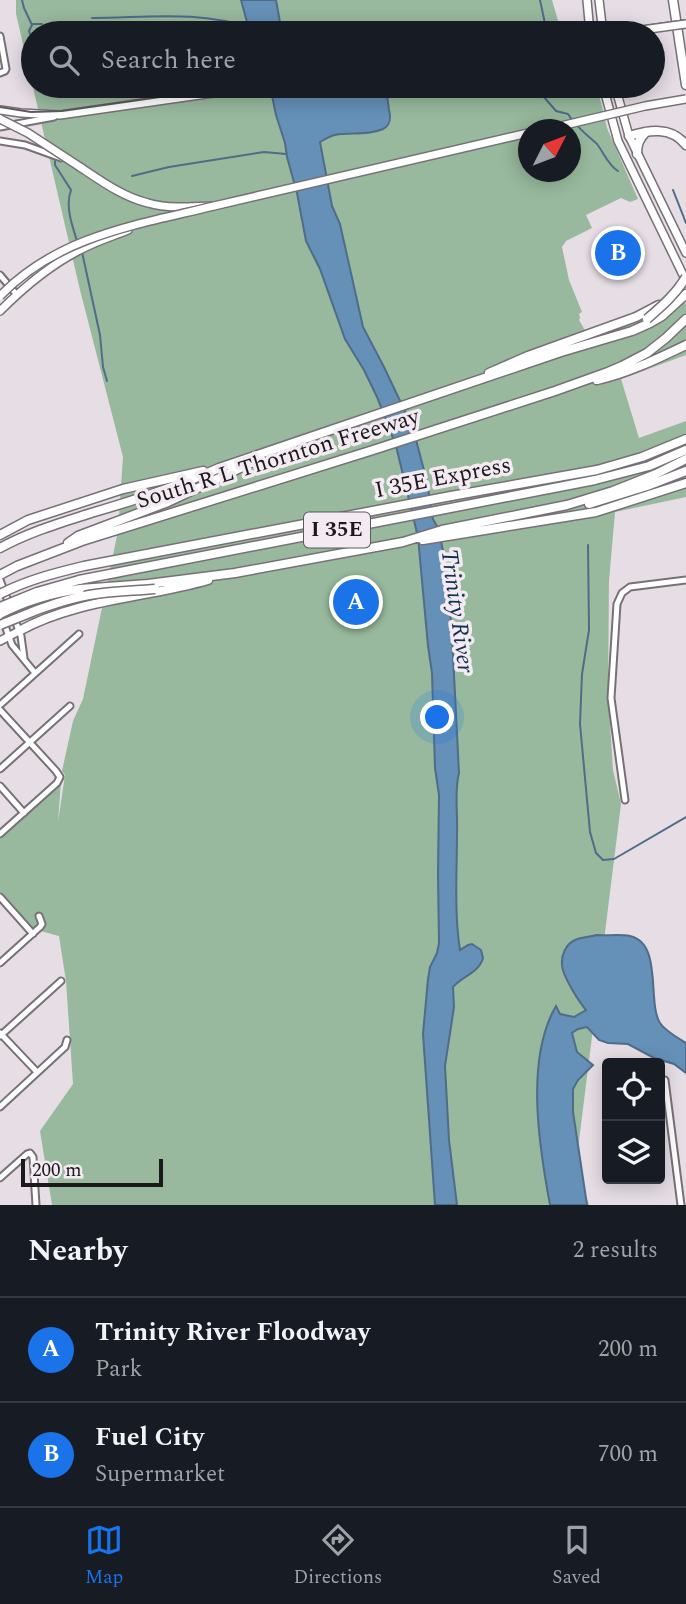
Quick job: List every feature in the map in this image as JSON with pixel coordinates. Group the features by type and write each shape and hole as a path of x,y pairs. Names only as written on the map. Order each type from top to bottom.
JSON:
{"highway":[{"path":"673,0 686,85"},
{"path":"629,136 647,131 661,131 673,134 686,145"},
{"path":"637,154 640,137 647,131"},
{"path":"632,331 665,304 685,278"},
{"path":"469,383 528,356 655,308 682,289 685,278"},
{"path":"0,548 39,529 170,489 219,468 632,331 662,316 686,294"},
{"path":"570,386 636,359 666,338 686,319"},
{"path":"570,386 613,377 686,345"},
{"name":"South R L Thornton Freeway","path":"0,575 84,537 373,450 570,386"},
{"path":"84,537 181,496 247,464 319,440 354,422"},
{"name":"I 35E Express","path":"0,594 41,577 84,566 597,470 642,457 686,439"},
{"name":"I 35E","path":"0,611 37,592 79,580 595,480 649,466 686,450"},
{"path":"614,494 686,459"},
{"path":"2,533 28,520 95,498 163,479 219,468"},
{"path":"403,542 442,530 492,520 571,509 686,471"},
{"path":"0,611 69,590 235,573 403,542 566,518 596,512 686,483"},
{"path":"19,631 39,620 70,610 178,589 235,573"},
{"path":"0,625 44,607 88,595 201,583"}],"main road":[{"path":"587,0 589,21"},
{"path":"599,0 602,21"},
{"path":"665,26 686,23"},
{"path":"0,110 60,115 180,98"},
{"path":"607,98 617,124 629,136"},
{"path":"618,98 629,136 686,253"},
{"path":"581,121 686,99"},
{"path":"608,102 618,141 685,278"},
{"path":"0,119 27,133 118,191 147,203 182,207 214,205"},
{"path":"0,296 29,271 60,251 103,234 214,205 518,135"},
{"path":"0,311 17,295 78,250 145,223"},
{"path":"0,640 19,631"}],"street":[{"path":"0,36 6,69 0,72"},
{"path":"0,127 60,115"},
{"path":"0,141 45,151 80,167"},
{"path":"0,275 17,295"},
{"path":"0,580 19,631 24,658"},
{"path":"625,800 612,712 611,685 617,604 622,593 630,587 686,580"},
{"path":"0,611 17,652 35,673"},
{"path":"0,834 57,783 60,777 0,708 79,634"},
{"path":"0,769 70,706"},
{"path":"0,786 24,813"},
{"path":"0,897 33,933"},
{"path":"0,963 42,924 39,916"},
{"path":"37,1072 1,1035 61,981"},
{"path":"0,1107 65,1046 67,1040"},
{"path":"665,1080 681,1205"},
{"path":"0,1178 30,1153 33,1157 36,1205"}],"green space":[{"path":"16,0 552,0 558,21 21,21 21,36"},
{"path":"35,98 600,98 607,128 638,199 630,202 621,198 586,215 592,228 566,241 562,247 569,280 582,312 579,314 579,320 586,332 647,308 678,289 686,305 686,355 621,379 639,438 686,421 686,497 615,512 609,581 608,693 613,770 621,804 576,1165 589,1205 52,1205 40,1131 73,1084 66,981 59,936 33,929 0,892 0,838 61,782 58,822 65,775 62,771 73,721 83,699 118,531 123,457 80,290"}],"water":[{"path":"241,0 276,0 280,21 247,21"},
{"path":"272,98 388,99 390,118 386,127 371,132 335,135 320,142 332,206 340,224 363,327 413,428 447,573 459,773 456,795 458,935 460,950 472,944 481,950 483,958 474,971 453,987 454,1007 445,1066 449,1140 457,1205 435,1205 423,1034 430,967 439,943 439,795 435,768 432,673 418,537 396,446 377,397 345,339 320,269 306,241 297,193"},
{"path":"622,935 640,941 651,961 654,1002 660,1023 686,1043 686,1073 665,1061 665,1058 654,1058 628,1044 599,1040 587,1027 572,1033 577,1052 593,1065 573,1089 573,1112 587,1205 550,1205 537,1103 540,1051 546,1027 556,1006 560,1014 574,1017 586,1010 575,995 562,965 562,957 567,947 580,938"}],"waterway":[{"path":"22,0 30,21"},
{"path":"540,0 544,21"},
{"path":"92,18 152,16 224,21"},
{"path":"545,98 556,111 568,114 571,119"},
{"path":"581,130 597,144 618,171"},
{"path":"132,176 169,167 264,152 286,154"},
{"path":"55,158 55,165 71,190 69,209 77,241"},
{"path":"673,190 686,223"},
{"path":"82,252 107,381"},
{"path":"588,545 589,630 582,674 580,724 590,832 596,853 603,860 614,859 686,817"}],"tram line":[{"path":"665,23 686,20"},
{"path":"0,107 31,112 62,111 153,98"}],"place":[{"name":"Fuel City","path":"618,253"},
{"name":"Trinity River Floodway","path":"356,602"}],"water label":[{"name":"Trinity River","path":"457,611"}]}
